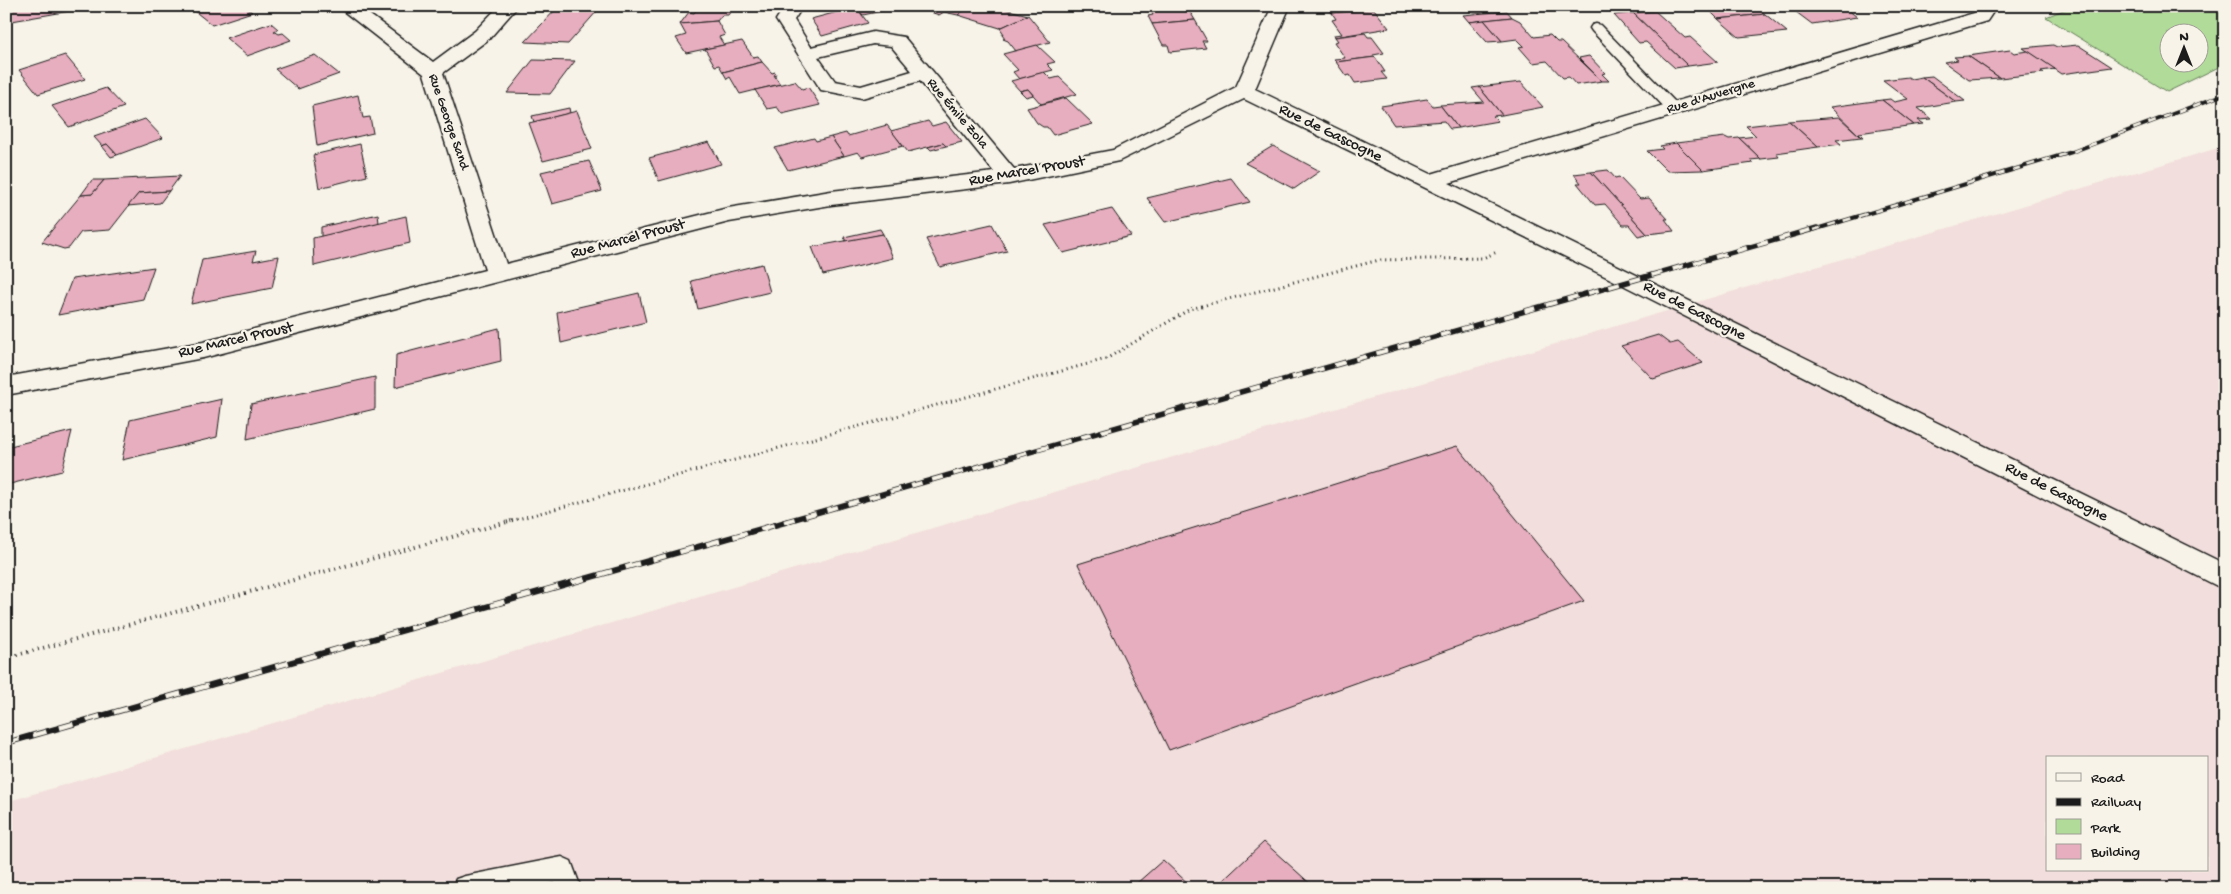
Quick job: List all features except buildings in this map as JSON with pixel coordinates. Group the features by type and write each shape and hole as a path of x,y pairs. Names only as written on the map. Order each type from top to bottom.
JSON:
{"street":[{"name":"Rue George Sand","path":"346,6 433,71 498,275"},
{"path":"433,71 482,35 509,6"},
{"name":"Rue Émile Zola","path":"794,6 785,20 828,86 862,92 924,74"},
{"path":"1244,91 1280,6"},
{"name":"Rue d'Auvergne","path":"1428,182 1981,17 1988,6"},
{"name":"Rue Émile Zola","path":"806,54 873,38 897,41 1009,177"},
{"name":"Rue Marcel Proust","path":"6,386 203,350 728,215 831,198 1009,177 1119,155 1244,91"},
{"name":"Rue de Gascogne","path":"1244,91 1537,234 2225,578"}],"lane":[{"path":"1596,28 1673,108"},
{"path":"465,888 562,869 568,888"}],"path":[{"path":"6,658 1106,359 1190,309 1379,260 1484,258 1537,234"}],"shaded area":[{"path":"2225,146 2225,888 6,888 6,802"}],"green space":[{"path":"2073,6 2225,6 2225,64 2167,92 2046,17"}],"railway":[{"path":"1813,230 2072,152 2225,94"},
{"path":"784,522 1817,228"},
{"path":"6,743 789,521"}]}
